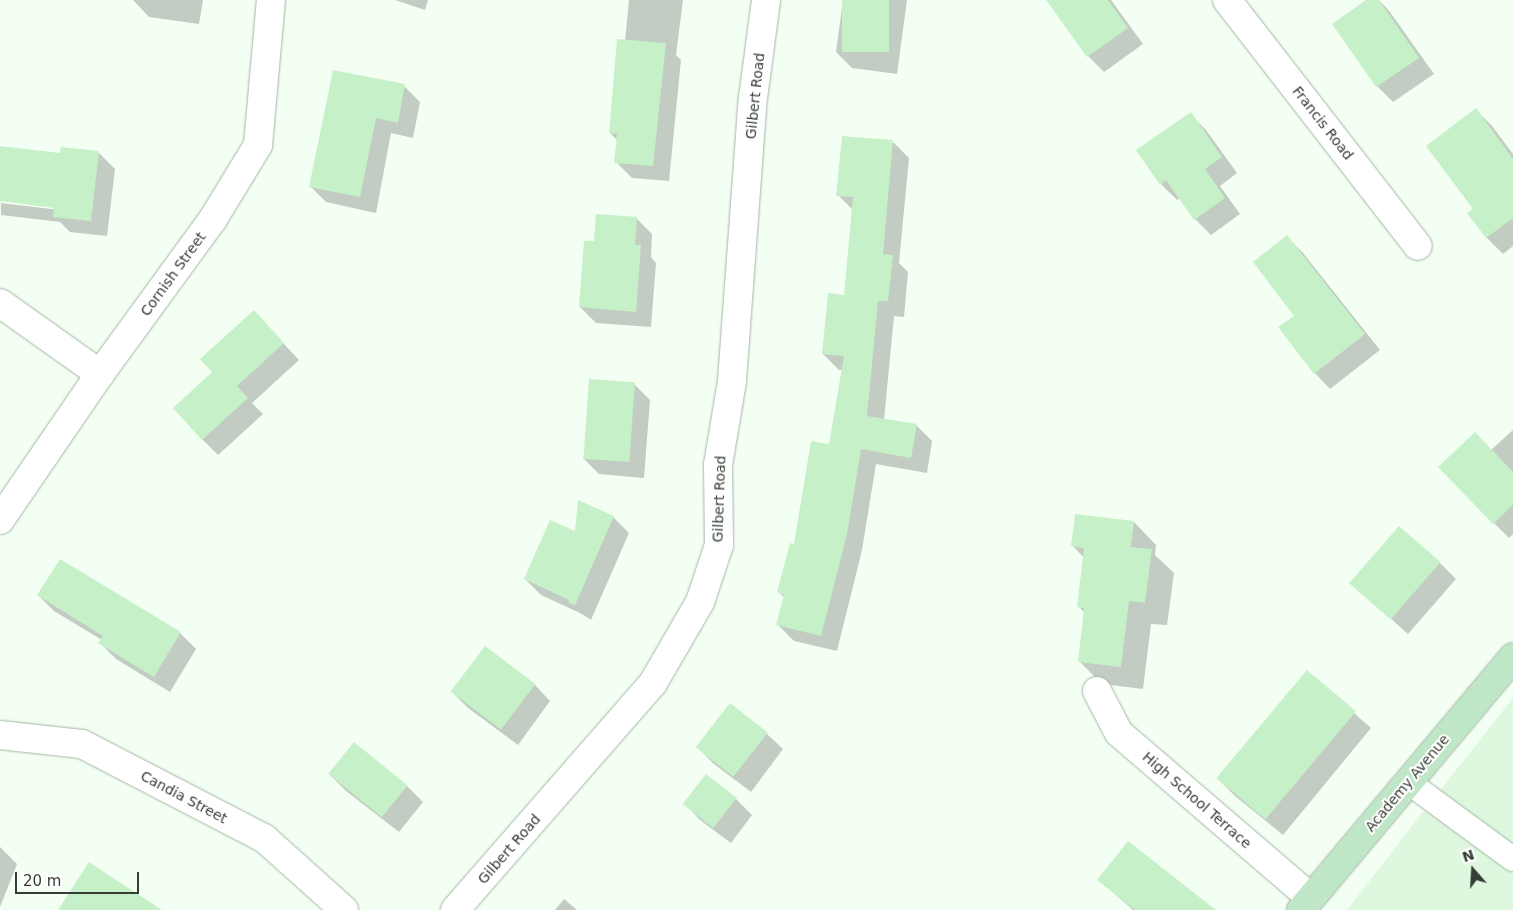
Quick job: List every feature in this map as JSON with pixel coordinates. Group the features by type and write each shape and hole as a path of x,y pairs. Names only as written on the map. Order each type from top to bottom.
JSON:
{"street":[{"name":"Cornish Street","path":"0,520 100,374 213,219 258,145 265,42 270,0"},
{"name":"Gilbert Road","path":"455,910 653,683 700,602 719,545 718,465 732,381 753,98 766,0"},
{"name":"Francis Road","path":"1227,0 1418,246"},
{"path":"0,303 100,374"},
{"name":"Academy Avenue","path":"1306,904 1513,657"},
{"name":"High School Terrace","path":"1097,692 1119,733 1306,904"},
{"name":"Candia Street","path":"0,735 82,744 265,839 344,910"}],"lane":[{"path":"1408,782 1513,860"}],"shaded area":[{"path":"1513,698 1513,910 1347,910 1408,831"}],"building":[{"path":"842,0 889,0 889,52 842,52"},
{"path":"1046,0 1108,0 1128,28 1087,57"},
{"path":"1366,0 1379,0 1419,58 1376,87 1332,24"},
{"path":"617,39 666,43 653,166 614,163 617,134 609,133"},
{"path":"333,70 405,84 398,123 376,118 360,197 309,187"},
{"path":"1476,108 1513,159 1513,218 1486,238 1467,213 1473,209 1426,146"},
{"path":"1191,112 1222,157 1205,169 1225,198 1194,220 1166,180 1160,185 1136,150"},
{"path":"842,136 893,140 883,254 893,255 888,301 878,301 867,416 917,424 911,458 861,449 847,534 821,636 776,625 784,595 777,592 790,543 794,544 811,441 829,444 844,356 822,354 828,293 844,295 853,197 836,196"},
{"path":"0,146 60,153 61,147 99,151 91,221 53,217 54,208 0,201"},
{"path":"596,214 637,217 635,245 641,245 636,312 579,307 584,241 594,241"},
{"path":"1287,235 1365,334 1314,374 1278,327 1294,316 1253,262"},
{"path":"254,310 284,343 237,386 248,398 202,440 173,408 212,372 200,359"},
{"path":"589,379 635,382 629,462 583,459"},
{"path":"1475,432 1513,472 1513,505 1493,524 1438,467"},
{"path":"578,500 614,516 575,605 569,603 569,600 524,579 550,520 575,531"},
{"path":"1075,514 1134,521 1131,547 1152,549 1145,603 1129,601 1121,667 1078,662 1084,608 1077,607 1084,548 1071,546"},
{"path":"1399,526 1441,562 1391,619 1349,583"},
{"path":"60,559 181,632 154,677 98,643 103,636 37,595"},
{"path":"485,646 535,684 501,729 451,692"},
{"path":"1307,670 1356,711 1265,819 1216,778"},
{"path":"730,703 768,733 733,777 696,747"},
{"path":"354,742 408,785 382,817 328,774"},
{"path":"706,774 737,798 713,828 683,804"},
{"path":"1128,841 1216,910 1135,910 1097,880"},
{"path":"89,862 162,910 58,910"}]}
